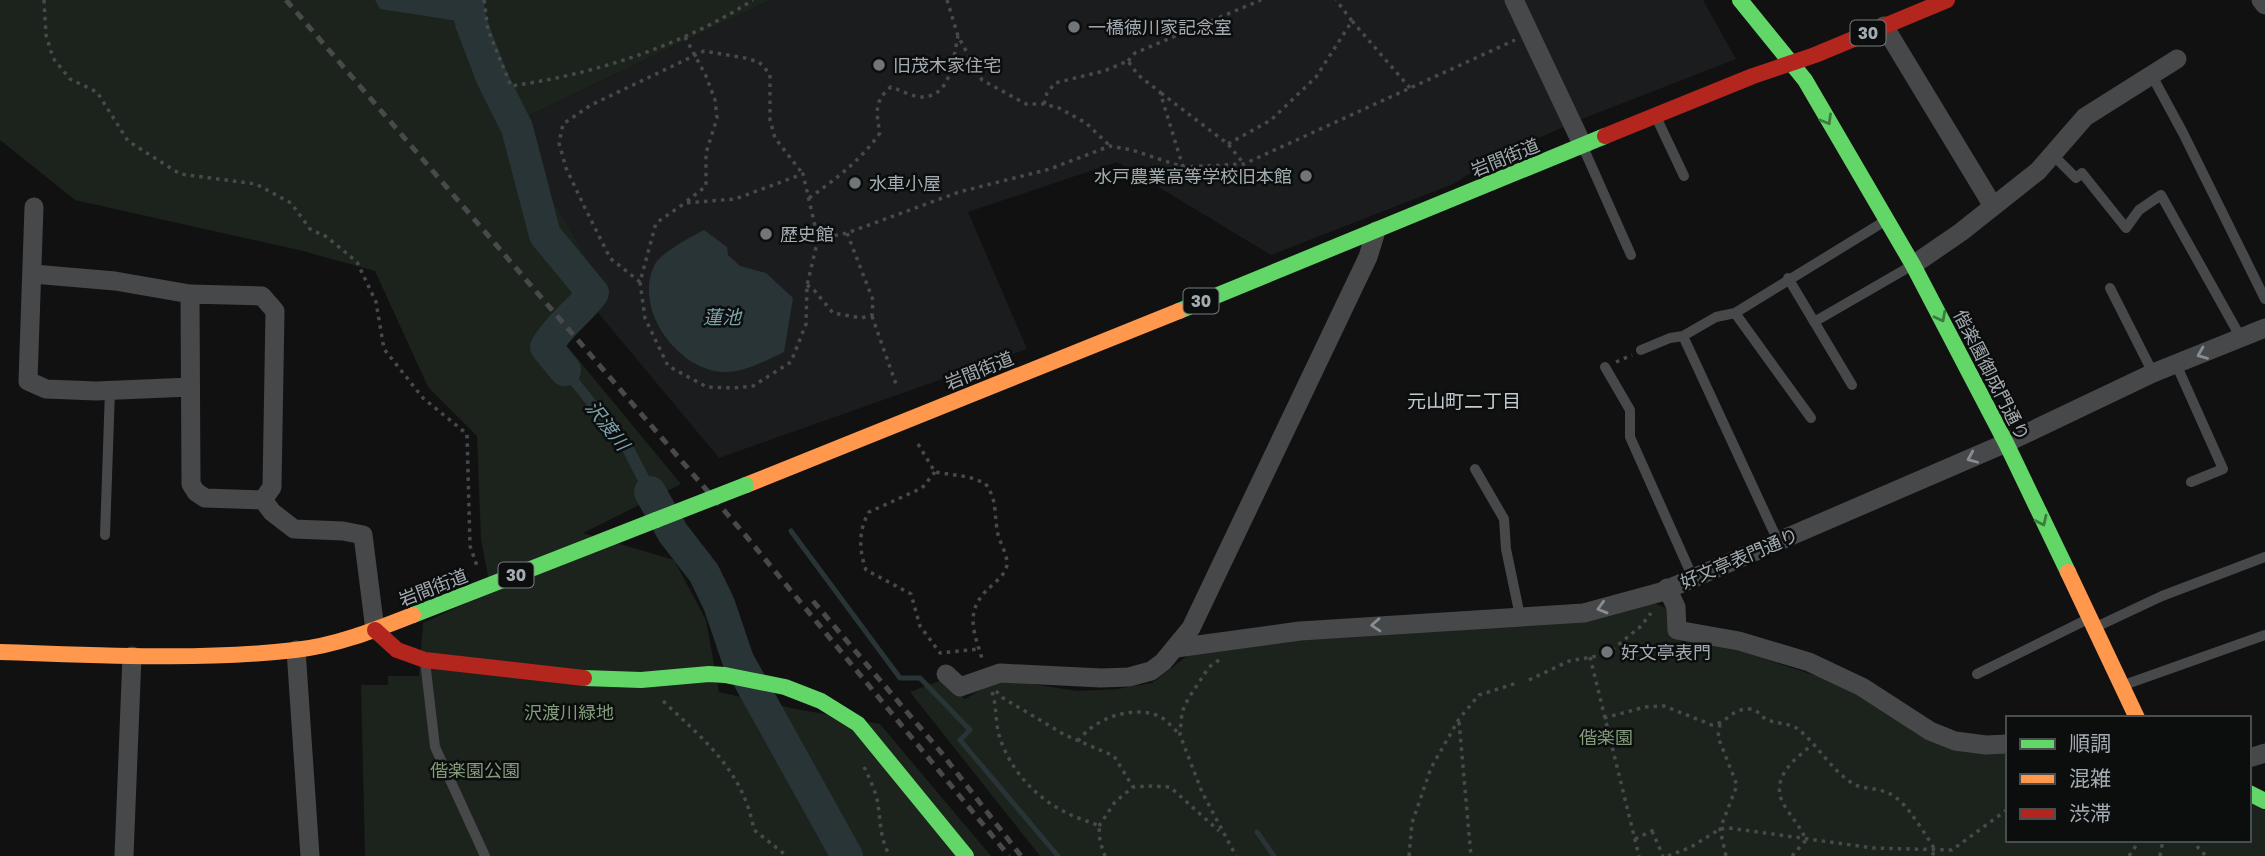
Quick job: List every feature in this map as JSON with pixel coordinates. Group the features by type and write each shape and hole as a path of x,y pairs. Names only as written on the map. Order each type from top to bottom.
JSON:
{"main road":[{"name":"偕楽園御成門通り","path":"1740,0 1805,80 1913,265 2006,443 2136,716"},
{"name":"岩間街道","path":"0,652 132,656 296,650 375,630 746,485 1947,0"},
{"path":"375,630 384,642 401,654 425,660 577,678 641,680 709,674 750,678 785,687 821,701 858,724 966,856"}],"street":[{"path":"1514,0 1583,146"},
{"path":"2261,0 2265,5"},
{"path":"1884,26 1993,205"},
{"path":"1913,265 2038,171 2085,117 2177,59"},
{"path":"34,207 28,381 46,389 190,387"},
{"path":"946,674 960,687 1000,673 1129,677 1152,671 1163,662 1191,628 1368,257 1376,231"},
{"path":"33,274 115,281 190,293 262,296 275,310 272,487 263,500"},
{"path":"190,293 191,484 196,492 205,498 263,500"},
{"name":"好文亭表門通り","path":"1176,648 1300,631 1584,613 1693,578 2006,443 2153,373 2265,328"},
{"path":"263,500 272,512 294,529 343,531 363,536 375,630"},
{"path":"1667,588 1675,607 1677,630 1739,641 1809,662 1862,687 1930,731 1955,741 1986,745 2006,744"},
{"path":"296,650 310,856"},
{"path":"124,856 132,656"}],"lane":[{"path":"2151,74 2265,299"},
{"path":"1655,116 1684,176"},
{"path":"1583,146 1631,255"},
{"path":"2052,154 2076,178 2082,173 2126,228 2139,209 2161,195 2241,338"},
{"path":"1641,350 1670,338 1683,336 1716,317 1735,313 1788,278 1886,221"},
{"path":"1814,322 1913,265"},
{"path":"1788,278 1852,385"},
{"path":"2110,288 2153,373"},
{"path":"1735,313 1811,418"},
{"path":"1683,336 1778,541"},
{"path":"2176,364 2223,469 2191,482"},
{"path":"1605,368 1630,410 1630,437 1693,578"},
{"path":"105,535 110,390"},
{"path":"1475,469 1504,519 1506,549 1520,616"},
{"path":"1976,674 2090,624 2265,557"},
{"path":"2121,686 2265,635"},
{"path":"425,660 435,747 485,856"}],"path":[{"path":"44,0 46,35 53,58 70,79 97,92 128,141 180,174 256,184 291,203 310,229 327,237 357,262 376,302 384,349 423,398 467,434 470,546 484,588"},
{"path":"484,0 488,30 511,86 553,80 633,57 685,37 754,0"},
{"path":"947,0 958,36 982,80 1026,104 1044,104 1059,108 1086,123 1110,146"},
{"path":"1044,104 1046,93 1055,83 1104,71 1128,61 1135,53 1261,0"},
{"path":"1336,0 1410,88"},
{"path":"1227,144 1271,120 1316,77 1352,21"},
{"path":"818,239 847,233 959,192 1050,169 1110,146 1132,150 1183,167 1244,164 1530,34"},
{"path":"809,198 849,169 880,133 875,111 881,94 891,87 921,97 936,94 949,78 958,36"},
{"path":"640,282 610,258 584,206 566,168 559,143 563,124 591,104 694,55 704,51 759,62 769,74 770,120 775,138 803,174 818,239 807,285 806,324 791,362 753,386 733,388 707,387 668,366 645,318 640,282 656,223 706,186 706,153 717,118 715,100 706,76 694,55 685,37"},
{"path":"1128,61 1138,75 1227,144 1244,164"},
{"path":"1160,92 1183,167"},
{"path":"685,203 735,199 803,174"},
{"path":"847,233 873,300 872,315 897,387"},
{"path":"807,285 832,313 861,318 872,315"},
{"path":"1605,368 1641,350"},
{"path":"918,444 935,472 985,483 995,502 997,530 1007,565 1004,573 976,601 973,611 973,625 987,677"},
{"path":"935,472 922,488 869,512 861,529 861,556 866,570 911,594 920,626 940,653 979,649"},
{"path":"1612,650 1641,626 1658,605 1667,588"},
{"path":"1529,680 1569,661 1603,654"},
{"path":"1590,657 1639,856"},
{"path":"1180,735 1182,712 1188,699 1209,667 1222,659"},
{"path":"641,680 722,757 749,805 754,830 787,856"},
{"path":"1409,856 1412,823 1427,779 1459,719 1479,695 1517,683"},
{"path":"1099,826 1067,814 1023,780 1010,761 998,733 996,703 989,685 1003,698 1078,741 1114,755 1133,787"},
{"path":"1604,718 1645,707 1664,706 1712,725 1720,724"},
{"path":"1726,856 1720,829 1737,785 1718,737 1720,724 1738,709 1754,709 1771,722 1796,727 1834,768 1854,785 1878,788 1892,794 1903,803 1935,850"},
{"path":"1078,741 1099,722 1120,714 1145,712 1162,717 1180,735 1202,792 1236,856"},
{"path":"1459,719 1471,856"},
{"path":"1806,840 1800,825 1781,801 1780,784 1791,761 1812,745"},
{"path":"862,764 873,785 881,834 890,856"},
{"path":"1105,856 1100,842 1099,826 1115,802 1133,787 1170,787 1222,833"},
{"path":"1668,856 1691,847 1720,829 1873,848 1952,850 2006,810"},
{"path":"1635,839 1654,830 1662,856"},
{"path":"1792,856 1806,840"},
{"path":"2194,842 2206,856"},
{"path":"1932,856 1935,850"},
{"path":"1952,850 1954,856"}],"shaded area":[{"name":"歴史館","path":"771,0 1703,0 1736,59 1587,117 1504,153 1453,184 1271,255 1117,162 968,212 1027,349 719,458 584,296 509,125"}],"green space":[{"name":"沢渡川緑地","path":"0,0 771,0 509,125 597,277 558,335 681,484 583,533 674,560 706,620 719,692 880,724 991,856 365,856 361,685 388,685 388,676 419,676 423,623 491,592 481,539 477,436 428,387 375,271 299,250 75,200 0,140"},
{"name":"偕楽園","path":"1649,601 1673,611 1673,637 1716,643 1838,683 1871,699 1915,733 1949,747 2006,750 2006,842 2251,842 2251,802 2265,810 2265,856 1040,856 910,692 942,680 965,699 999,679 1077,691 1117,689 1152,683 1187,656 1221,647"}],"water":[{"path":"375,0 464,0 471,23 380,9"},
{"path":"524,126 551,233 559,248 599,295 566,271 539,237"},
{"name":"蓮池","path":"704,230 727,247 728,255 740,266 766,273 793,298 784,352 747,368 723,372 706,369 690,360 675,348 663,333 654,317 649,299 649,281 655,264 670,250"},
{"path":"551,327 555,339 553,347 635,449 665,507 654,513 624,454 611,435 539,346"}],"waterway":[{"name":"沢渡川","path":"467,0 471,23 492,78 517,128 545,235 593,293 546,347 565,370"},
{"name":"沢渡川","path":"650,492 673,533 704,573 719,604 738,660 847,856"},
{"path":"791,531 900,678 920,678 970,730 960,740 1058,856"},
{"path":"1257,832 1274,856"}],"railway":[{"path":"286,0 746,536 1009,856"},
{"path":"813,601 940,751 1021,856"}],"traffic: fast":[{"path":"1740,0 1805,80 1913,265 2006,443 2068,572"},
{"path":"1179,311 1605,136"},
{"path":"656,520 746,485"},
{"path":"413,615 656,520"},
{"path":"584,678 641,680 725,675 785,687 821,701 858,724 966,856"},
{"path":"2251,794 2265,801"}],"traffic: slow":[{"path":"746,485 1179,311"},
{"path":"2068,572 2136,716"},
{"path":"0,652 148,656 295,650 340,641 413,615"}],"traffic: jam":[{"path":"1605,136 1753,76 1815,55 1947,0"},
{"path":"375,630 397,650 425,660 584,678"}],"place":[{"name":"一橋徳川家記念室","path":"1074,27"},
{"name":"旧茂木家住宅","path":"879,65"},
{"name":"水戸農業高等学校旧本館","path":"1306,176"},
{"name":"水車小屋","path":"855,183"},
{"name":"歴史館","path":"766,234"},
{"name":"好文亭表門","path":"1607,652"}],"district":[{"name":"元山町二丁目","path":"1464,400"}],"park label":[{"name":"偕楽園公園","path":"475,770"}]}
